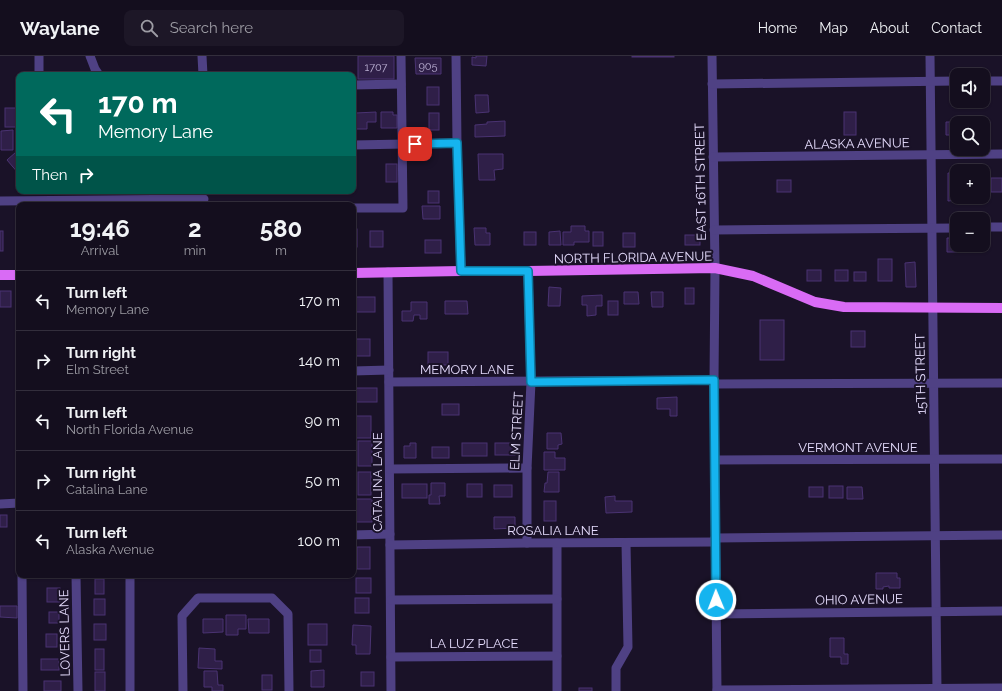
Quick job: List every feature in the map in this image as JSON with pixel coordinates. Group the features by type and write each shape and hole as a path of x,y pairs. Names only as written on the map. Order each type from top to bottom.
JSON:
{"main road":[{"name":"NORTH FLORIDA AVENUE","path":"356,272 715,268 753,276 815,302 844,307 1002,308"},
{"path":"0,275 16,275"}],"street":[{"path":"39,56 39,72"},
{"path":"90,56 97,72"},
{"path":"202,56 203,72"},
{"path":"356,208 402,208 400,56"},
{"path":"456,56 461,271"},
{"name":"EAST 16TH STREET","path":"712,56 715,268 714,382 717,691"},
{"name":"15TH STREET","path":"930,56 937,690"},
{"path":"712,84 950,81"},
{"path":"990,81 1002,81"},
{"path":"356,85 401,84"},
{"path":"356,145 457,143"},
{"name":"ALASKA AVENUE","path":"713,158 1002,154"},
{"path":"0,201 204,198"},
{"path":"990,227 1002,227"},
{"path":"714,230 950,228"},
{"name":"ELM STREET","path":"527,543 527,468 531,382 528,271"},
{"name":"CATALINA LANE","path":"388,272 391,691"},
{"path":"356,371 389,370"},
{"name":"MEMORY LANE","path":"389,382 1002,383"},
{"name":"VERMONT AVENUE","path":"715,460 1002,459"},
{"path":"390,469 527,468"},
{"path":"0,504 16,503"},
{"path":"356,535 390,534"},
{"name":"ROSALIA LANE","path":"390,545 626,543 935,535 1002,535"},
{"path":"556,543 557,691"},
{"path":"616,691 616,668 628,647 626,543"},
{"path":"22,578 23,691"},
{"name":"LOVERS LANE","path":"76,578 78,691"},
{"path":"130,578 130,691"},
{"path":"183,691 182,616 198,598 272,598 288,614 289,691"},
{"path":"391,600 557,599"},
{"name":"OHIO AVENUE","path":"716,614 1002,611"},
{"name":"LA LUZ PLACE","path":"391,657 557,656"},
{"path":"717,691 937,690 1002,688"}],"building":[{"path":"358,56 394,56 394,79 358,79"},
{"path":"476,56 487,56 486,66 472,65 472,57 476,58"},
{"path":"674,56 674,57 632,57"},
{"path":"415,58 441,58 441,74 416,74"},
{"path":"427,87 439,87 439,105 427,105"},
{"path":"475,95 488,95 489,112 476,113"},
{"path":"5,108 16,108 16,127 5,127"},
{"path":"376,112 376,122 367,122 367,129 356,129 356,113"},
{"path":"381,112 393,112 393,115 397,115 397,128 381,128"},
{"path":"844,112 856,112 856,135 844,135"},
{"path":"429,113 439,113 439,130 429,130"},
{"path":"505,121 505,136 475,137 475,125 487,124 487,122"},
{"path":"946,122 950,122 950,135 946,135"},
{"path":"13,130 13,150 1,150 1,131"},
{"path":"16,152 16,170 7,160"},
{"path":"478,154 503,154 503,169 494,170 495,180 479,180"},
{"path":"386,164 397,164 397,182 386,182"},
{"path":"948,173 950,173 950,201 948,201"},
{"path":"991,178 1002,178 1002,192 991,192"},
{"path":"777,180 791,180 791,192 777,192"},
{"path":"428,191 439,191 439,203 428,203"},
{"path":"422,206 440,206 440,219 423,219"},
{"path":"571,226 585,226 585,231 589,231 589,242 574,242 574,245 563,245 563,232 571,232"},
{"path":"474,228 486,228 486,233 490,233 490,245 475,245"},
{"path":"356,229 357,229 356,247"},
{"path":"0,231 3,231 3,251 0,251"},
{"path":"370,231 383,231 383,247 370,247"},
{"path":"560,231 561,245 549,245 549,232"},
{"path":"524,232 536,232 536,245 524,245"},
{"path":"593,232 603,232 603,246 593,246"},
{"path":"623,233 635,233 635,247 623,247"},
{"path":"685,235 700,235 700,245 685,245"},
{"path":"947,238 950,238 950,252 947,252"},
{"path":"425,240 441,240 441,253 425,253"},
{"path":"878,259 892,259 892,281 878,281"},
{"path":"915,262 916,287 906,287 905,263"},
{"path":"807,270 821,270 821,281 807,281"},
{"path":"835,270 848,270 848,281 835,281"},
{"path":"854,272 866,272 866,281 854,281"},
{"path":"549,287 561,288 560,306 548,306"},
{"path":"685,288 694,288 694,304 685,304"},
{"path":"0,291 11,291 11,307 0,307"},
{"path":"624,292 638,292 639,304 624,304"},
{"path":"651,292 663,292 663,307 652,307"},
{"path":"602,295 602,306 596,306 596,315 587,316 587,305 582,305 582,296"},
{"path":"356,297 375,297 375,312 356,312"},
{"path":"445,301 467,301 468,314 445,314"},
{"path":"608,301 618,301 618,315 608,315"},
{"path":"411,302 427,302 427,319 420,319 420,315 414,315 413,321 402,321 402,311 411,311"},
{"path":"760,320 784,320 784,360 760,360"},
{"path":"851,331 865,331 865,347 851,347"},
{"path":"356,339 370,339 370,356 356,356"},
{"path":"428,352 448,352 448,365 428,365"},
{"path":"356,388 377,388 377,402 356,402"},
{"path":"677,397 677,416 670,416 670,409 657,409 657,398"},
{"path":"442,404 459,404 459,415 442,415"},
{"path":"356,416 371,416 371,438 356,438"},
{"path":"547,433 561,433 562,444 558,445 558,449 547,449"},
{"path":"358,441 372,441 372,466 358,466"},
{"path":"410,443 416,443 416,458 404,458 404,446 410,446"},
{"path":"462,443 487,443 487,456 462,456"},
{"path":"495,443 515,443 515,455 495,455"},
{"path":"432,447 449,447 449,458 432,458"},
{"path":"544,452 555,452 555,458 565,458 565,470 544,470"},
{"path":"358,472 371,472 371,495 358,495"},
{"path":"548,472 559,472 559,492 544,492"},
{"path":"431,483 445,483 445,496 439,496 440,504 429,504"},
{"path":"402,484 427,484 427,498 402,498"},
{"path":"467,484 482,484 482,497 467,497"},
{"path":"494,485 512,485 512,497 494,497"},
{"path":"829,486 843,486 843,498 829,498"},
{"path":"809,487 823,487 823,497 809,497"},
{"path":"847,487 862,487 863,499 847,499"},
{"path":"615,496 615,501 632,501 632,512 606,513 605,497"},
{"path":"356,499 372,499 372,522 356,522"},
{"path":"544,501 556,501 556,521 544,521"},
{"path":"0,515 7,515 7,527 0,527"},
{"path":"494,517 515,517 515,528 494,529"},
{"path":"357,547 370,547 370,569 357,569"},
{"path":"876,573 897,573 897,578 900,578 900,588 889,588 889,586 883,587 883,589 876,589"},
{"path":"356,578 371,578 371,593 356,593"},
{"path":"95,579 104,579 104,594 95,594"},
{"path":"47,588 60,588 60,602 47,602"},
{"path":"355,598 369,598 369,613 355,613"},
{"path":"94,599 105,599 105,615 94,615"},
{"path":"0,606 17,606 17,618 0,617"},
{"path":"49,612 59,612 59,623 49,623"},
{"path":"226,615 246,615 246,629 238,629 238,635 226,635"},
{"path":"203,619 223,619 223,632 203,633"},
{"path":"248,619 269,619 269,633 249,633"},
{"path":"94,624 106,624 106,640 94,640"},
{"path":"308,624 327,624 327,645 308,645"},
{"path":"353,625 371,626 370,654 356,654 356,645 352,645"},
{"path":"46,634 57,634 57,647 46,647"},
{"path":"830,638 844,638 844,654 848,654 848,664 841,664 841,657 830,657"},
{"path":"199,648 215,649 215,661 222,661 222,669 198,668"},
{"path":"95,649 104,649 104,670 95,670"},
{"path":"310,650 321,650 321,662 310,662"},
{"path":"41,659 59,659 59,670 41,670"},
{"path":"324,670 324,687 311,687 311,671"},
{"path":"204,671 217,671 218,685 223,685 223,691 212,691 212,687 204,687"},
{"path":"95,672 105,672 105,691 95,691"},
{"path":"361,672 374,672 374,686 361,686"},
{"path":"262,675 272,675 272,690 262,690"},
{"path":"44,681 61,681 61,691 44,691"},
{"path":"579,688 592,688 592,691 579,691"}],"route":[{"path":"415,144 457,143 461,271 528,271 531,382 714,380 716,600"}]}
